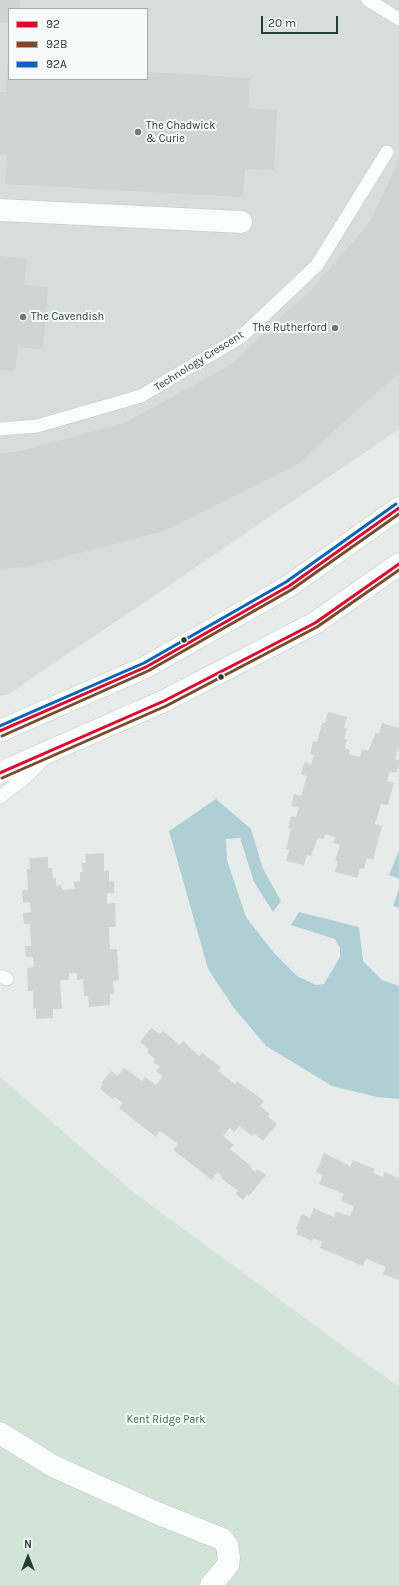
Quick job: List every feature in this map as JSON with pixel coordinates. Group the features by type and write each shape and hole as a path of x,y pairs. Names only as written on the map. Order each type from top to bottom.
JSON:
{"main road":[{"path":"0,210 241,222"},
{"path":"0,731 146,667 289,586 399,508"},
{"path":"0,773 53,748 164,701 315,623 399,564"},
{"path":"0,1433 53,1466 157,1513 222,1539 227,1544 229,1558 228,1565 211,1585"}],"lane":[{"path":"368,0 399,19"},
{"name":"Technology Crescent","path":"0,429 37,426 141,396 241,337 317,264 387,152"},
{"path":"0,797 26,777 53,748"}],"shaded area":[{"path":"0,0 399,0 399,429 9,694 0,696"}],"green space":[{"name":"Kent Ridge Park","path":"0,1077 133,1192 399,1387 399,1585 0,1585"}],"water":[{"path":"216,799 251,829 263,869 281,901 273,912 254,882 240,838 226,839 227,860 246,917 274,953 297,976 316,985 324,984 340,957 340,948 335,939 291,925 299,912 359,927 363,961 382,980 399,986 399,1099 377,1097 332,1086 266,1046 234,1008 208,969 169,831"},
{"path":"399,851 399,879 389,875"},
{"path":"399,889 399,908 393,906"}],"building":[{"path":"0,0 20,0 20,8 8,8 8,23 0,22"},
{"name":"The Chadwick & Curie","path":"7,64 8,80 148,80 148,72 250,78 248,108 277,110 274,170 245,169 243,197 5,184 7,155 0,155 0,92 6,92"},
{"name":"The Rutherford","path":"399,160 399,372 298,464 164,531 26,567 0,569 0,453 16,452 125,423 230,365 311,290 370,222"},
{"name":"The Cavendish","path":"0,256 27,259 24,285 48,287 43,349 18,347 15,371 0,370"},
{"path":"328,712 347,717 344,728 347,729 344,739 347,740 345,748 350,750 349,754 360,757 362,749 368,751 376,733 379,734 382,723 399,728 399,746 395,759 399,760 399,764 396,773 390,771 387,781 394,783 388,805 381,804 375,824 382,826 373,860 367,858 364,869 360,868 357,878 335,872 338,861 335,861 340,845 333,843 335,837 325,834 324,839 318,838 311,856 307,855 304,865 286,861 289,850 286,849 291,829 288,828 291,816 296,817 299,807 291,806 294,794 301,796 307,776 301,774 305,762 311,764 314,755 310,754 313,741 317,742 322,723 325,723"},
{"path":"104,853 104,871 109,870 109,882 114,881 114,893 107,893 107,904 115,903 116,927 109,927 110,949 117,949 119,980 113,981 114,994 110,994 110,1005 89,1007 88,996 84,996 83,979 77,980 77,973 69,973 69,980 60,980 62,1009 53,1009 53,1018 36,1019 36,1008 33,1009 33,991 28,991 27,968 34,967 33,957 26,957 25,946 31,946 30,924 24,924 23,913 31,912 30,902 23,903 22,890 28,890 27,869 30,869 29,858 48,857 48,868 52,868 53,878 56,878 56,886 61,885 62,890 75,889 74,882 80,881 80,872 83,872 82,863 86,863 85,854"},
{"path":"151,1028 160,1034 163,1031 180,1045 183,1041 199,1056 202,1053 221,1067 218,1071 235,1084 237,1081 264,1101 260,1106 270,1114 268,1117 277,1124 263,1141 255,1134 252,1136 239,1126 234,1132 230,1128 223,1136 234,1145 230,1149 251,1166 250,1167 255,1172 257,1169 266,1175 249,1196 247,1194 243,1200 236,1194 238,1191 221,1178 222,1176 217,1172 212,1180 173,1150 178,1144 160,1131 156,1137 119,1108 123,1103 115,1097 113,1099 100,1089 103,1084 101,1083 111,1071 118,1076 124,1068 142,1081 145,1077 156,1085 163,1076 156,1071 160,1067 153,1062 155,1059 147,1053 149,1049 140,1042"},
{"path":"324,1153 350,1166 353,1160 375,1169 373,1173 383,1177 384,1172 399,1178 399,1280 383,1274 386,1267 366,1259 363,1266 320,1248 322,1242 313,1238 312,1241 296,1234 298,1230 296,1229 302,1214 310,1218 314,1208 334,1217 336,1211 350,1216 354,1206 341,1201 344,1194 319,1184 323,1175 316,1172"}],"transit line":[{"name":"92A","path":"0,726 144,663 286,582 396,504"},
{"name":"92","path":"0,731 146,667 289,586 399,508"},
{"name":"92B","path":"2,736 148,671 291,590 399,514"},
{"name":"92","path":"0,773 164,701 315,623 399,564"},
{"name":"92B","path":"2,778 166,706 317,627 399,570"}],"place":[{"name":"The Chadwick & Curie","path":"138,132"},
{"name":"The Cavendish","path":"23,317"},
{"name":"The Rutherford","path":"335,328"}]}
